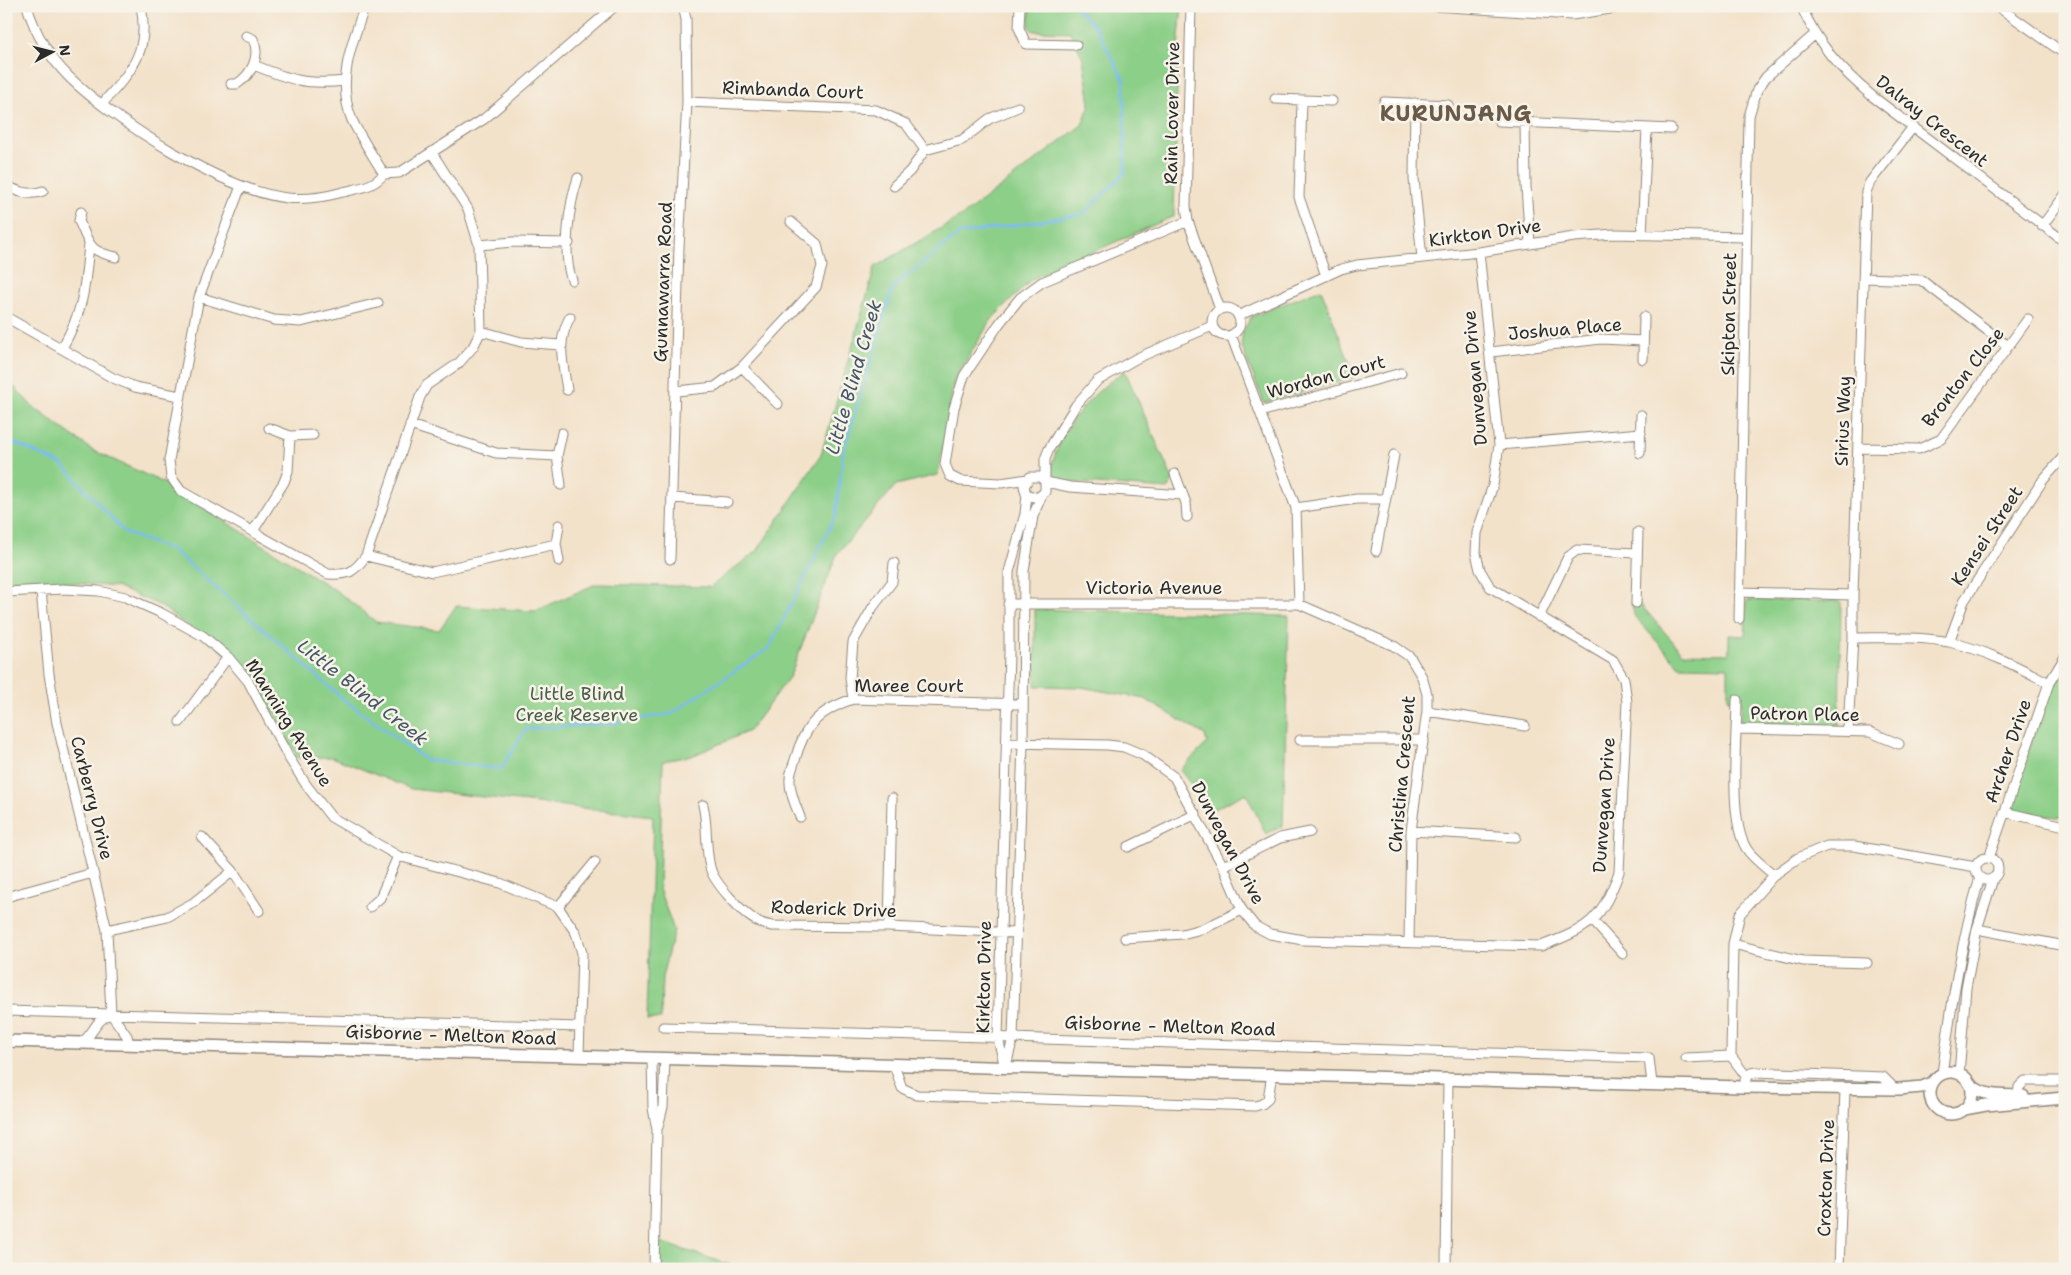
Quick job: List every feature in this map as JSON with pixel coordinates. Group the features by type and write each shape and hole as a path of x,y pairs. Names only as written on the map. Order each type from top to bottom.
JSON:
{"main road":[{"name":"Gisborne - Melton Road","path":"6,1041 1652,1084 1744,1082 1844,1089 1897,1089 1922,1087 1932,1082"},
{"path":"2018,1099 1984,1094 1975,1089 1959,1074 1942,1074 1932,1082 1930,1096 1934,1106 1946,1113 1956,1113 1964,1109 2018,1099 2064,1098"},
{"path":"1964,1109 1971,1097 1968,1082"},
{"name":"Gisborne - Melton Road","path":"1897,1089 1918,1096 1934,1106"}],"street":[{"path":"27,6 34,30 52,57 70,77 135,129 193,162 241,186 286,198 318,198 376,183 384,174 398,173 484,119 615,6"},
{"path":"102,104 133,68 142,48 145,25 141,6"},
{"path":"365,6 350,46 345,80 347,99 352,119 384,174"},
{"path":"408,6 417,6"},
{"name":"Gunnawarra Road","path":"670,559 677,391 679,247 687,102 686,19 683,6"},
{"path":"1020,6 1019,28 1026,44 1076,45"},
{"name":"Rain Lover Drive","path":"1188,221 1186,206 1191,6"},
{"path":"1434,6 1572,15 1626,7"},
{"name":"Dalray Crescent","path":"1801,6 1814,35 1846,74 2065,242"},
{"path":"1997,6 2065,54"},
{"name":"Skipton Street","path":"1739,620 1749,116 1757,90 1766,77 1814,35"},
{"path":"231,84 237,84 246,78 254,65 255,44 253,39 246,36"},
{"path":"254,65 290,80 315,83 345,80"},
{"path":"1275,99 1332,101"},
{"path":"1302,101 1299,197 1326,276"},
{"name":"Rimbanda Court","path":"687,102 876,110 906,124 925,150"},
{"path":"1384,102 1448,105"},
{"path":"1415,103 1414,179 1422,258"},
{"path":"894,186 910,171 925,150 962,140 989,119 1018,107"},
{"path":"1499,121 1671,129"},
{"path":"1525,123 1526,187 1530,244"},
{"name":"Sirius Way","path":"1848,731 1853,638 1866,192 1870,182 1913,126"},
{"path":"1642,235 1647,129"},
{"path":"241,186 199,298 180,396 169,460 169,472 173,482 181,491 328,574 342,574 355,570 366,556 420,397 427,386 459,363 473,347 480,331 479,245 468,209 432,152"},
{"path":"572,280 568,269 570,201 578,178"},
{"path":"6,185 18,192 32,193 43,191"},
{"path":"2042,226 2065,195"},
{"path":"81,212 79,221 89,244 97,253 116,257"},
{"path":"1183,495 1070,487 1045,482 1040,476 1001,483 960,481 950,476 945,464 954,408 964,376 999,324 1020,298 1042,282 1188,221 1220,309"},
{"path":"677,391 715,386 742,367 816,287 822,266 817,244 791,222"},
{"name":"Kirkton Drive","path":"1238,316 1326,276 1357,265 1479,252 1574,237 1642,235 1746,237"},
{"path":"479,245 513,242 569,243"},
{"path":"62,348 79,315 84,296 89,244"},
{"name":"Dunvegan Drive","path":"1007,743 1124,747 1143,755 1174,777 1223,866 1242,910 1255,926 1270,934 1303,940 1409,941 1541,946 1575,934 1593,921 1611,897 1620,872 1627,702 1624,679 1614,660 1490,587 1480,570 1476,553 1477,533 1493,485 1499,445 1491,352 1479,252"},
{"path":"1864,278 1921,280 2008,346"},
{"path":"199,298 274,320 301,322 378,303"},
{"path":"1229,308 1238,316 1238,327 1231,335 1220,335 1212,326 1212,318 1220,309 1229,308"},
{"path":"6,317 113,378 135,387 180,396"},
{"path":"567,390 560,344 570,317"},
{"name":"Joshua Place","path":"1643,359 1644,317"},
{"name":"Bronton Close","path":"1858,448 1918,449 1941,439 2028,319"},
{"path":"1027,494 1024,486 1045,459 1063,424 1097,381 1137,358 1212,326"},
{"path":"480,331 521,342 560,344"},
{"path":"1231,335 1296,508 1299,604"},
{"name":"Joshua Place","path":"1491,352 1601,339 1643,341"},
{"path":"742,367 778,404"},
{"name":"Wordon Court","path":"1260,412 1401,373"},
{"path":"1640,453 1641,414"},
{"path":"410,425 496,453 557,456"},
{"path":"269,428 290,436 313,435"},
{"path":"561,485 557,456 562,433"},
{"path":"1499,445 1641,433"},
{"path":"253,531 284,482 288,471 290,436"},
{"path":"1376,551 1384,499 1394,455"},
{"name":"Kensei Street","path":"1948,642 1964,601 2043,480 2065,455"},
{"path":"1042,496 1046,489 1045,459"},
{"path":"1176,474 1183,495 1187,517"},
{"path":"1001,483 1034,498 1070,487"},
{"name":"Kirkton Drive","path":"1005,1068 998,1038 1008,703 1009,572 1026,514 1027,494"},
{"name":"Kirkton Drive","path":"1005,1068 1013,1038 1023,743 1024,571 1033,516 1042,496"},
{"path":"673,498 727,502"},
{"path":"1296,508 1357,498 1384,499"},
{"path":"559,525 556,544 559,561"},
{"path":"1636,603 1638,532"},
{"path":"366,556 432,572 556,544"},
{"path":"1539,617 1568,558 1577,550 1638,553"},
{"path":"853,699 850,678 853,642 873,607 892,582 894,563"},
{"name":"Manning Avenue","path":"6,592 41,590 99,591 125,597 161,613 203,636 228,657 248,681 289,758 332,816 398,856 500,883 558,907"},
{"name":"Carberry Drive","path":"41,590 49,674 57,723 67,772 107,930 111,1014"},
{"path":"1739,592 1853,595"},
{"name":"Victoria Avenue","path":"1008,604 1299,604"},
{"name":"Christina Crescent","path":"1299,604 1394,646 1410,658 1422,677 1427,694 1427,711 1412,831 1409,941"},
{"path":"1853,638 1914,638 1948,642 1981,651 2014,664 2049,683"},
{"path":"180,722 228,657"},
{"name":"Archer Drive","path":"1989,858 2049,683 2065,657"},
{"name":"Maree Court","path":"800,817 793,800 790,780 800,739 814,720 836,704 853,699 1023,704"},
{"path":"1737,700 1736,804 1738,828 1746,849 1774,875"},
{"path":"1427,711 1525,726"},
{"name":"Patron Place","path":"1737,728 1870,732 1899,744"},
{"path":"1300,740 1424,740"},
{"path":"889,928 892,798"},
{"name":"Roderick Drive","path":"703,806 707,822 710,866 714,878 752,918 772,926 1016,933"},
{"path":"2004,812 2065,826"},
{"path":"1128,847 1196,814"},
{"path":"1412,831 1516,837"},
{"path":"1223,866 1280,838 1310,832"},
{"path":"202,837 233,870 259,911"},
{"path":"1744,1082 1731,1056 1732,944 1740,914 1774,875 1798,858 1827,846 1863,848 1976,867"},
{"path":"370,906 380,898 398,856"},
{"path":"1959,1074 1966,988 1977,930 1998,867 1995,861 1989,858 1982,859 1976,867"},
{"path":"579,1056 582,953 576,933 558,907 595,862"},
{"path":"1942,1074 1952,997 1965,929 1980,877 1976,867"},
{"path":"107,930 167,917 193,903 233,870"},
{"path":"6,897 93,873"},
{"path":"1980,877 1986,880 1993,879"},
{"path":"1125,938 1182,934 1205,928 1242,910"},
{"path":"1593,921 1623,954"},
{"path":"1977,930 2065,946"},
{"path":"1732,944 1803,961 1867,963"},
{"name":"Gisborne - Melton Road","path":"6,1011 580,1027"},
{"path":"79,1043 86,1040 100,1018 111,1014 127,1036 129,1044"},
{"name":"Gisborne - Melton Road","path":"663,1027 1649,1058 1652,1084"},
{"path":"1686,1058 1731,1056"},
{"path":"652,1058 653,1108 657,1130 654,1269"},
{"path":"657,1130 664,1107 665,1058"},
{"path":"894,1065 902,1088 917,1095 1255,1106 1262,1104 1268,1099 1272,1074"},
{"name":"Gisborne - Melton Road","path":"1744,1082 1756,1072 1883,1077 1897,1089"},
{"path":"1446,1269 1448,1078"},
{"path":"2018,1099 2019,1087 2025,1081 2065,1081"},
{"name":"Croxton Drive","path":"1839,1269 1844,1089"}],"green space":[{"name":"Little Blind Creek Reserve","path":"1030,6 1182,6 1178,48 1174,216 1032,279 992,319 954,380 938,475 896,485 837,554 790,676 749,731 692,756 663,761 659,889 674,930 662,977 661,1019 647,1019 653,816 411,789 332,757 298,758 252,673 159,605 116,587 34,579 6,581 6,378 32,406 92,450 164,483 337,591 376,622 439,630 456,606 535,611 596,584 710,587 757,551 821,455 875,267 965,214 1082,125 1090,104 1083,58 1070,32 1033,31 1029,27"},
{"path":"1321,289 1355,377 1264,403 1241,345 1243,332 1251,317"},
{"path":"1125,371 1173,480 1168,489 1069,482 1050,477 1053,461 1066,430 1099,391"},
{"path":"1747,600 1841,601 1839,726 1740,723 1742,701 1728,700 1728,667 1679,666 1635,617 1631,603 1640,604 1683,653 1729,654 1729,635 1745,636"},
{"path":"1035,609 1289,616 1283,826 1266,834 1246,793 1206,813 1196,791 1180,770 1207,743 1205,735 1145,699 1081,687 1035,686"},
{"path":"2065,662 2065,818 2006,811 2051,686"},
{"path":"654,1240 743,1269 654,1269"}],"waterway":[{"name":"Little Blind Creek","path":"6,439 63,465 125,533 173,550 342,698 426,760 501,769 526,729 606,724 671,714 769,648 836,515 843,453 893,287 959,234 1083,214 1125,173 1124,80 1096,28 1075,6"}],"district":[{"name":"KURUNJANG","path":"1456,113"}]}
